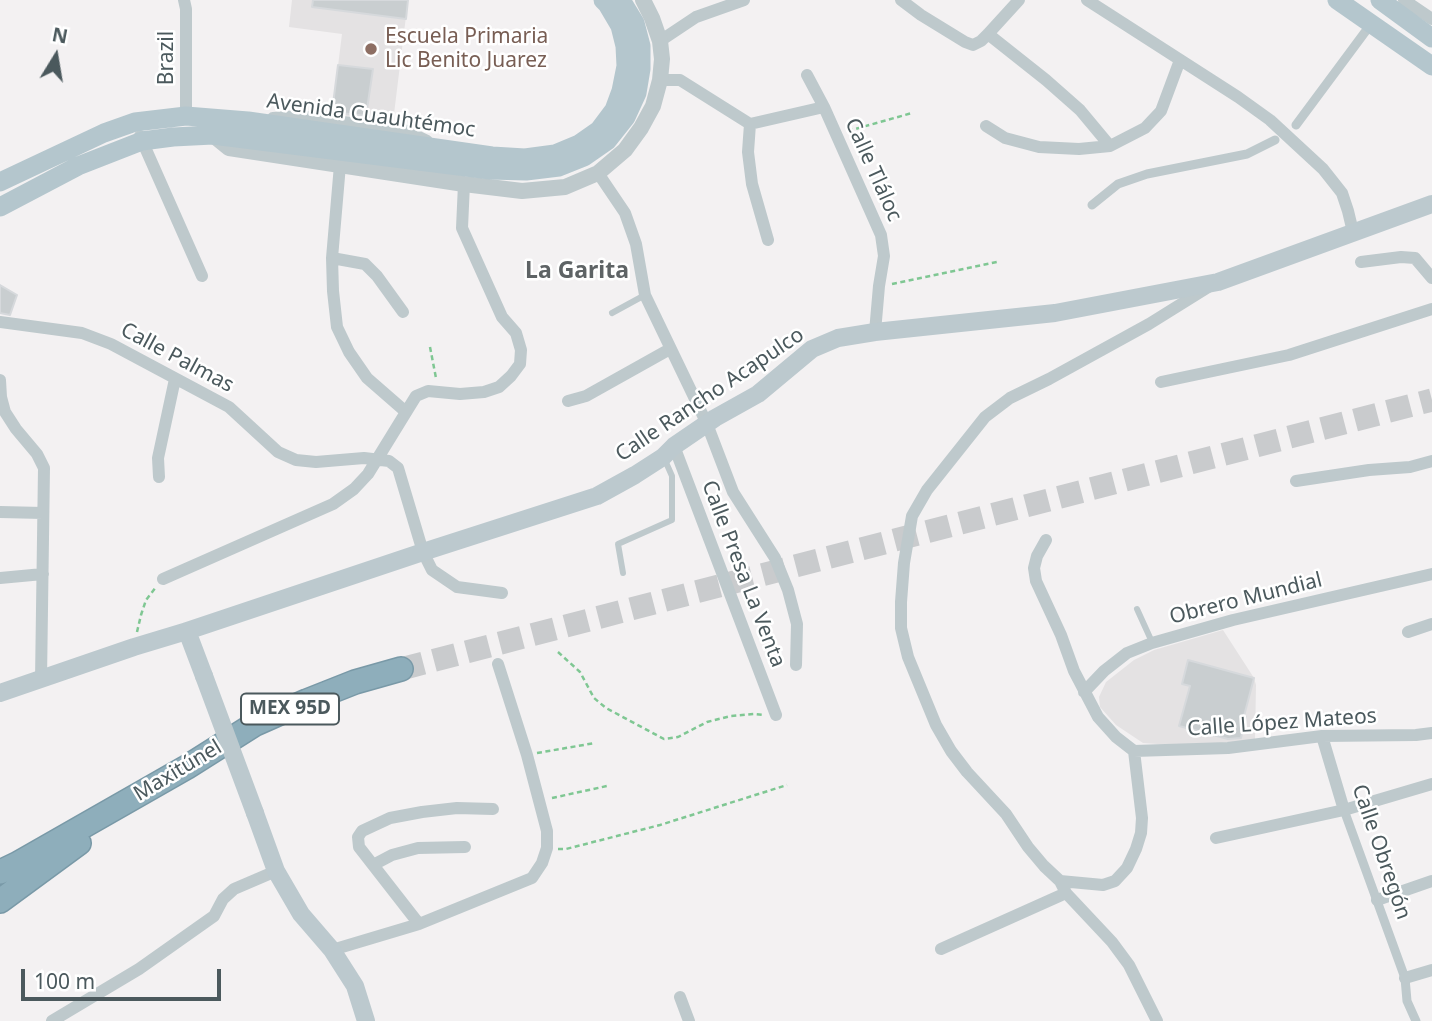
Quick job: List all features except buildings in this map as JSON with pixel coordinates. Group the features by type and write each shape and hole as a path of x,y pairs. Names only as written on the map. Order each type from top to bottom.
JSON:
{"highway":[{"name":"Maxitúnel","path":"0,872 187,767 255,724 355,682 401,669"},
{"name":"MEX 95D","path":"0,887 48,865 187,767"},
{"path":"0,901 48,865"}],"main road":[{"name":"Avenida Cuauhtémoc","path":"0,182 104,133 135,122 186,116 248,121 446,150 525,158 555,154 579,144 599,130 614,110 621,91 626,66 625,46 620,26 603,0"},
{"name":"Avenida Cuauhtémoc","path":"0,207 78,166 142,141 173,137 213,135 491,170 526,171 559,167 584,158 607,141 626,117 637,93 641,46 635,23 621,0"},
{"path":"1337,0 1432,66"},
{"path":"1381,0 1432,38"},
{"name":"Calle Rancho Acapulco","path":"0,693 597,496 635,475 707,424 758,394 812,349 838,338 1055,313 1218,282 1432,204"},
{"path":"187,631 276,871 301,914 332,950 355,986 366,1021"}],"street":[{"name":"Brazil","path":"184,0 186,116"},
{"name":"Avenida Cuauhtémoc","path":"213,135 229,148 464,184 522,191 565,187 598,173 625,150 653,106 662,59 660,41 643,0"},
{"path":"660,41 696,17 744,0"},
{"path":"901,0 921,15 973,45 981,41 1019,0"},
{"path":"1087,0 1270,120 1322,169 1342,193 1353,232"},
{"path":"1404,0 1432,19"},
{"path":"1296,125 1371,24"},
{"path":"988,34 1080,110 1110,146"},
{"path":"986,126 1005,138 1040,147 1079,149 1110,146 1145,128 1161,111 1180,60"},
{"name":"Calle Tláloc","path":"807,75 881,235 884,256 875,332"},
{"path":"660,80 680,80 750,124 748,152 752,184 768,240"},
{"name":"Calle Tláloc","path":"750,124 824,107"},
{"path":"135,122 202,276"},
{"path":"1092,205 1118,184 1147,174 1247,154 1275,140"},
{"path":"340,165 332,258 332,291 338,327 349,352 367,378 406,412"},
{"path":"598,173 625,213 636,244 645,295 707,424 733,492 775,558 788,590 797,624 796,665"},
{"path":"163,579 333,504 354,489 368,474 416,396 428,391 460,394 484,392 499,387 511,376 520,364 521,350 516,334 502,317 462,228 464,184"},
{"path":"332,258 365,264 403,312"},
{"path":"1361,262 1415,258 1432,278"},
{"path":"1157,1021 1129,965 1112,942 1028,847 1006,814 951,751 936,726 916,679 901,628 904,563 912,516 927,490 985,417 1010,398 1149,324 1218,282"},
{"path":"1161,382 1289,355 1432,309"},
{"name":"Calle Palmas","path":"0,322 82,333 111,344 229,407 278,452 296,460 316,462 377,459"},
{"path":"568,401 586,396 670,349"},
{"path":"159,477 157,463 175,379"},
{"path":"0,380 5,412 37,454 44,468 41,680"},
{"name":"Calle Presa La Venta","path":"669,452 776,715"},
{"path":"377,459 389,461 398,468 423,552 432,570 457,587 502,593"},
{"path":"1296,481 1410,467 1432,461"},
{"path":"0,512 43,513"},
{"path":"941,949 1063,887 1115,881 1127,868 1141,833 1135,751 1116,737 1098,717 1084,692 1036,581 1034,568 1046,540"},
{"path":"0,578 43,574"},
{"name":"Obrero Mundial","path":"1084,692 1104,671 1127,653 1152,643 1233,620 1432,574"},
{"path":"1408,632 1432,624"},
{"path":"332,950 419,924 532,878 542,863 547,848 547,831 527,755 498,664"},
{"name":"Calle López Mateos","path":"1135,751 1228,748 1322,736 1416,736 1432,733"},
{"name":"Calle Obregón","path":"1322,736 1344,810 1405,978 1408,1001 1416,1021"},
{"path":"1216,838 1344,810 1432,784"},
{"path":"419,924 359,847 358,837 362,831 390,818 457,808 494,809"},
{"path":"373,865 392,855 418,848 466,847"},
{"path":"52,1021 139,970 214,916 223,899 234,889 276,871"},
{"path":"1377,900 1432,881"},
{"path":"1405,978 1432,970"},
{"path":"680,997 689,1021"}],"lane":[{"path":"612,313 645,295"},
{"path":"623,573 618,544 672,520 669,452"},
{"path":"1137,608 1152,643"}],"path":[{"path":"836,135 912,113"},
{"path":"879,286 905,283 997,262"},
{"path":"430,347 439,391"},
{"path":"134,647 146,600 163,579"},
{"path":"558,652 580,672 594,698 606,708 664,739 678,737 707,722 731,716 754,713 776,715"},
{"path":"527,755 595,743"},
{"path":"547,848 566,849 660,825 787,785"},
{"path":"539,801 607,786"}],"shaded area":[{"name":"Escuela Primaria Lic Benito Juarez","path":"292,0 408,0 393,122 332,114 342,34 289,27"},
{"path":"1223,630 1254,678 1255,740 1188,746 1143,743 1116,725 1100,707 1099,697 1106,682 1134,660 1154,650"}],"tunnel":[{"path":"401,669 1432,400"}],"place":[{"name":"Escuela Primaria Lic Benito Juarez","path":"371,49"}],"district":[{"name":"La Garita","path":"577,271"}]}
